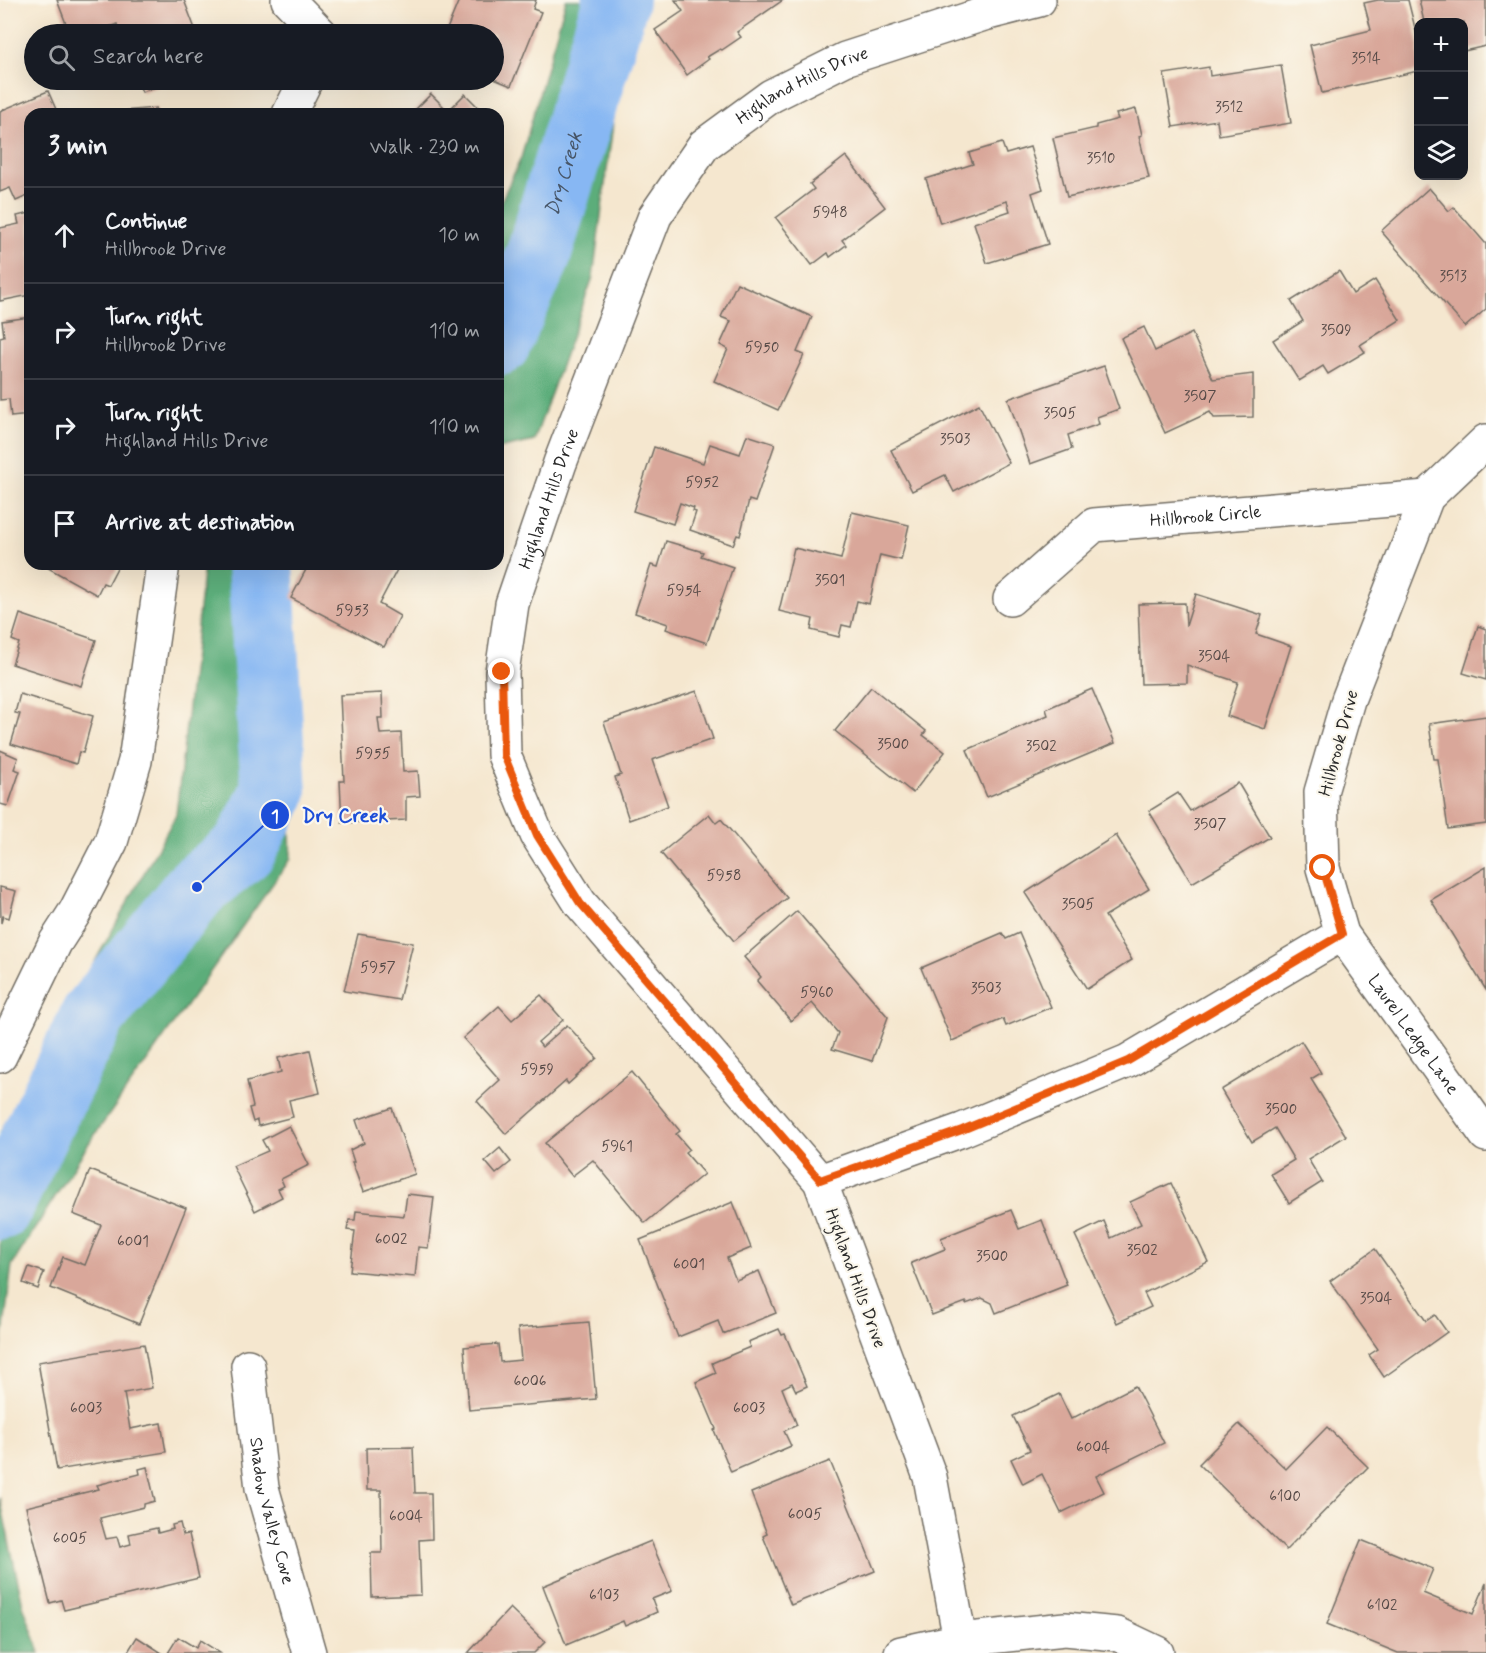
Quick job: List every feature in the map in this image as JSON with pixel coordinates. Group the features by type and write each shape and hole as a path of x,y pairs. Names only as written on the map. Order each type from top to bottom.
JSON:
{"street":[{"path":"288,0 311,24"},
{"name":"Highland Hills Drive","path":"960,1646 930,1477 820,1180 580,903 537,835 504,755 502,672 512,603 560,463 655,216 704,145 771,96 845,59 983,7 1039,0"},
{"path":"292,108 301,90"},
{"name":"Hillbrook Drive","path":"1342,934 1323,868 1321,792 1348,700 1427,497 1486,441"},
{"name":"Hillbrook Circle","path":"1010,599 1094,525 1427,497"},
{"path":"0,1056 55,943 75,912 111,842 135,761 162,570"},
{"path":"820,1180 962,1130 1128,1061 1342,934"},
{"name":"Laurel Ledge Lane","path":"1342,934 1486,1135"},
{"name":"Shadow Valley Cove","path":"248,1366 262,1488 309,1653"},
{"path":"901,1653 1065,1629 1117,1634 1157,1653"}],"green space":[{"path":"566,0 645,0 619,78 593,277 534,441 504,448 504,195 521,158"},
{"path":"203,570 288,570 283,660 291,858 89,1143 12,1265 0,1358 0,1133 176,815"},
{"path":"0,1498 23,1605 40,1653 0,1653"}],"building":[{"path":"57,0 184,0 193,24 117,24 66,24"},
{"path":"459,0 536,0 533,9 541,12 511,86 504,83 504,24 449,24"},
{"path":"675,0 783,0 737,32 741,37 707,57 709,59 687,75 655,30 683,11"},
{"path":"1378,0 1408,0 1414,24 1414,72 1322,93 1310,45 1371,30 1364,3"},
{"path":"1419,0 1486,0 1486,46 1468,50 1468,18 1423,18"},
{"path":"1281,65 1291,123 1219,135 1217,120 1173,127 1164,74 1209,67 1210,76"},
{"path":"48,91 55,108 24,108 24,198 16,201 10,188 0,192 0,111"},
{"path":"431,94 445,108 417,108"},
{"path":"465,94 479,108 451,108"},
{"path":"1136,109 1142,135 1139,136 1149,178 1067,197 1053,138 1096,128 1096,125 1118,119 1116,114"},
{"path":"1002,143 1006,154 1030,147 1043,189 1032,193 1048,244 987,263 974,223 1010,211 1007,201 940,223 926,179 973,164 969,153"},
{"path":"846,156 885,207 842,240 846,245 830,257 828,253 812,265 776,218 814,189 810,184"},
{"path":"1429,188 1449,211 1454,207 1486,244 1486,309 1465,327 1381,231"},
{"path":"24,214 24,296 0,301 0,228 19,224 17,216"},
{"path":"1339,271 1353,294 1375,280 1400,320 1360,345 1365,352 1328,374 1323,366 1299,381 1273,340 1303,321 1291,301"},
{"path":"737,283 812,317 797,352 804,355 778,410 714,381 728,349 720,345 731,321 721,317"},
{"path":"24,318 24,416 11,417 9,399 0,400 0,337 4,336 2,321"},
{"path":"1144,327 1155,351 1192,333 1213,379 1253,374 1253,417 1214,418 1210,412 1165,433 1121,338"},
{"path":"1104,366 1119,409 1097,417 1099,424 1068,435 1072,449 1030,464 1008,399"},
{"path":"979,404 1009,463 954,492 945,475 912,491 891,450"},
{"path":"747,435 775,444 755,502 749,500 740,536 737,535 733,545 690,530 696,512 693,511 694,508 680,503 673,524 633,511 654,447 703,463 710,444 740,454"},
{"path":"852,512 909,525 901,560 880,555 869,604 857,601 851,627 842,625 839,637 811,630 813,619 779,611 794,548 841,559"},
{"path":"666,541 703,552 701,556 733,567 707,643 666,629 668,624 635,613 651,565 658,567"},
{"path":"52,570 116,570 108,585 103,583 97,595"},
{"path":"306,570 397,570 379,604 400,616 384,647 291,598"},
{"path":"1196,594 1262,615 1256,634 1291,646 1265,729 1227,716 1238,682 1187,665 1187,683 1141,684 1138,604 1185,603 1186,626"},
{"path":"20,614 96,640 81,686 12,664 19,643 12,640"},
{"path":"1478,626 1486,629 1486,680 1463,673"},
{"path":"871,687 926,731 923,735 945,752 913,793 835,731"},
{"path":"1092,689 1115,743 987,797 967,750 1048,715 1046,709"},
{"path":"697,691 713,739 652,760 668,806 629,820 615,777 621,775 604,722"},
{"path":"382,693 383,718 378,718 380,734 401,733 403,772 418,771 420,796 406,797 406,820 342,823 340,781 344,781 340,695"},
{"path":"20,694 93,716 83,753 79,752 76,764 11,744 20,714 15,713"},
{"path":"1486,716 1486,824 1448,829 1438,759 1434,759 1429,724"},
{"path":"0,750 18,758 14,769 20,771 8,806 0,804"},
{"path":"1238,783 1270,837 1192,883 1149,811 1178,793 1190,811"},
{"path":"709,814 716,823 721,819 787,898 734,941 661,853"},
{"path":"1116,835 1149,889 1105,916 1132,960 1087,989 1025,893"},
{"path":"1486,867 1486,990 1431,900"},
{"path":"0,887 16,891 9,918 3,916 1,923"},
{"path":"797,911 888,1017 872,1061 832,1049 838,1033 812,1003 791,1021 757,981 761,977 744,957"},
{"path":"1002,933 1006,939 1019,933 1051,1007 1006,1026 1003,1019 952,1041 921,968"},
{"path":"358,934 413,943 399,1000 344,991"},
{"path":"541,995 563,1020 538,1042 542,1047 567,1025 597,1058 568,1084 566,1081 506,1134 477,1101 500,1080 463,1038 499,1006 512,1020"},
{"path":"1301,1041 1321,1073 1311,1079 1346,1136 1308,1159 1322,1182 1289,1203 1271,1174 1294,1160 1275,1128 1252,1142 1221,1090"},
{"path":"310,1050 320,1093 289,1100 293,1117 258,1126 257,1120 253,1122 249,1108 253,1107 247,1081 281,1072 278,1058"},
{"path":"632,1072 680,1131 676,1134 689,1149 685,1152 704,1174 645,1223 593,1160 572,1176 545,1143"},
{"path":"392,1108 415,1174 363,1192 350,1150 364,1143 356,1120"},
{"path":"289,1126 309,1165 281,1179 284,1186 278,1189 282,1197 255,1211 233,1166 268,1151 262,1140"},
{"path":"500,1148 511,1162 496,1174 485,1161"},
{"path":"90,1170 186,1208 139,1324 51,1288 63,1257 85,1265 101,1225 73,1214"},
{"path":"1171,1183 1208,1262 1144,1293 1151,1307 1117,1323 1075,1235 1104,1221 1111,1238 1141,1224 1130,1202"},
{"path":"407,1194 434,1197 428,1248 418,1247 415,1277 350,1271 355,1231 347,1230 349,1220 355,1220 356,1211 404,1216"},
{"path":"733,1202 751,1248 727,1258 736,1280 759,1271 776,1313 723,1334 718,1321 678,1337 640,1240"},
{"path":"1011,1210 1019,1229 1042,1220 1067,1285 996,1313 992,1303 982,1298 932,1315 911,1263 945,1249 941,1238"},
{"path":"1375,1249 1426,1321 1435,1315 1447,1332 1384,1377 1369,1355 1378,1349 1330,1281"},
{"path":"29,1267 44,1272 38,1289 23,1283"},
{"path":"589,1322 596,1399 469,1410 464,1347 498,1344 500,1362 521,1360 518,1328"},
{"path":"779,1329 782,1335 785,1334 807,1386 796,1391 792,1383 782,1388 797,1425 784,1431 791,1446 731,1472 696,1382 716,1373 712,1363 750,1347 748,1342"},
{"path":"144,1344 152,1388 124,1393 130,1429 161,1423 166,1452 57,1470 38,1362"},
{"path":"1135,1386 1164,1443 1096,1476 1104,1492 1061,1513 1042,1474 1023,1484 1011,1459 1030,1450 1013,1416 1059,1394 1071,1419"},
{"path":"1239,1424 1286,1469 1327,1427 1368,1467 1286,1550 1199,1464"},
{"path":"413,1447 415,1493 431,1493 432,1539 419,1540 421,1595 372,1597 371,1553 382,1553 381,1490 367,1490 366,1448"},
{"path":"830,1461 875,1571 791,1605 763,1536 767,1534 751,1493"},
{"path":"147,1467 155,1501 144,1504 144,1507 100,1518 106,1539 117,1537 120,1547 131,1544 129,1534 157,1528 158,1533 173,1529 172,1525 180,1523 183,1535 189,1534 199,1578 64,1610 61,1600 50,1603 26,1507 99,1489 97,1485 140,1474 139,1469"},
{"path":"1361,1540 1433,1569 1423,1593 1473,1614 1486,1583 1486,1653 1398,1653 1327,1624"},
{"path":"651,1541 672,1591 652,1599 657,1612 625,1626 623,1621 566,1645 543,1586"},
{"path":"510,1608 545,1642 534,1653 468,1653"},
{"path":"137,1637 162,1653 127,1653"},
{"path":"178,1637 196,1648 200,1640 220,1653 168,1653"}],"waterway":[{"name":"Dry Creek","path":"504,330 538,256 616,0"},
{"name":"Dry Creek","path":"0,1207 93,1016 197,887 244,849 274,791 260,570"}],"place":[{"name":"Dry Creek","path":"197,887"}],"route":[{"path":"502,672 504,755 537,835 580,903 820,1180 962,1130 1128,1061 1342,934 1323,868"}]}
